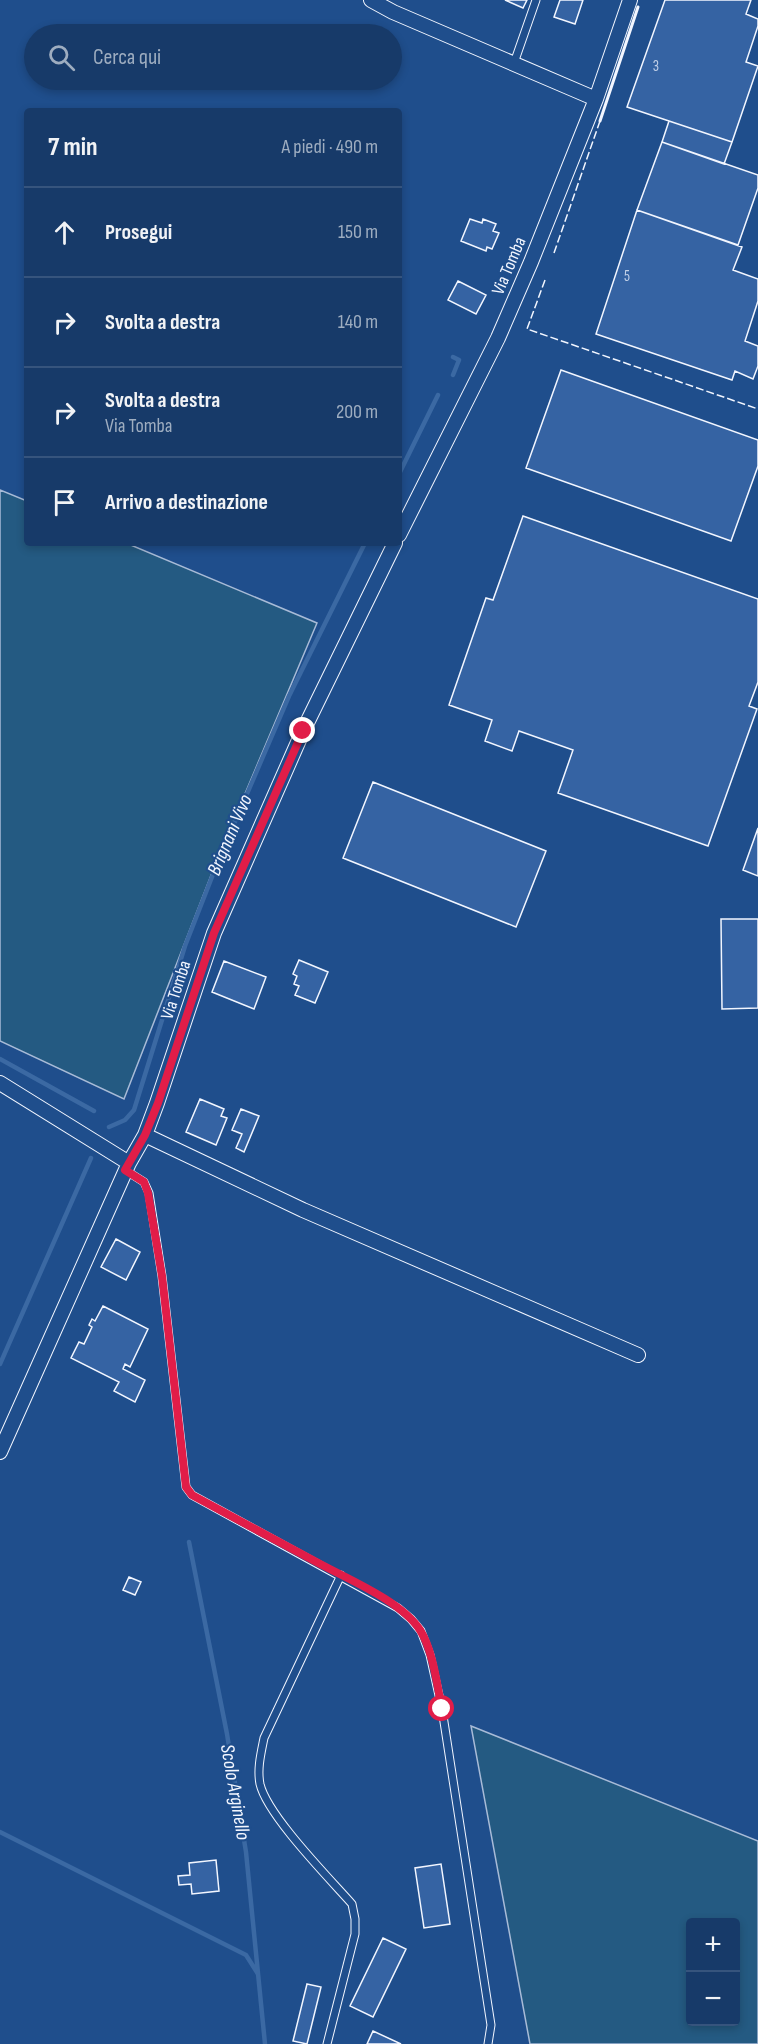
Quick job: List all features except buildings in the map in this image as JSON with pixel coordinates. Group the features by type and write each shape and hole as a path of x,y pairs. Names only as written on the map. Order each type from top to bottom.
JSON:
{"street":[{"path":"371,0 393,12 596,99"},
{"name":"Via Tomba","path":"402,529 498,338 531,262 596,99 630,0"},
{"name":"Via Tomba","path":"0,1452 127,1167 145,1135 158,1103 214,933 303,731 394,546"},
{"path":"0,1083 127,1167"},
{"path":"145,1135 303,1210 638,1355"}],"lane":[{"path":"514,63 536,0"},
{"path":"127,1167 144,1182 148,1193 162,1276 186,1487 192,1495 398,1608 421,1631 430,1655 442,1709 491,2025 488,2044"},
{"path":"327,2044 355,1934 352,1904 279,1819 260,1784 259,1764 264,1738 341,1575"}],"shaded area":[{"path":"0,490 24,500 24,546 133,546 317,623 217,860 124,1099 0,1041"},
{"path":"471,1726 758,1841 758,2044 530,2044"}],"waterway":[{"name":"Brignani Vivo","path":"453,357 459,360 453,375"},
{"name":"Brignani Vivo","path":"402,468 438,395"},
{"name":"Brignani Vivo","path":"109,1127 125,1120 134,1110 185,946 219,859 289,696 364,546"},
{"path":"0,1059 94,1111"},
{"path":"0,1364 91,1158"},
{"name":"Scolo Arginello","path":"189,1542 227,1734 246,1852 265,2044"},
{"path":"0,1832 246,1955 258,1974"}],"fence":[{"path":"554,253 600,121"},
{"path":"545,280 527,329 758,409"}],"wall":[{"path":"600,121 638,7"}],"route":[{"path":"303,731 214,933 158,1103 145,1135 125,1170 144,1182 148,1193 162,1276 186,1487 192,1495 362,1586 398,1608 411,1619 421,1631 430,1655 442,1709"}]}
